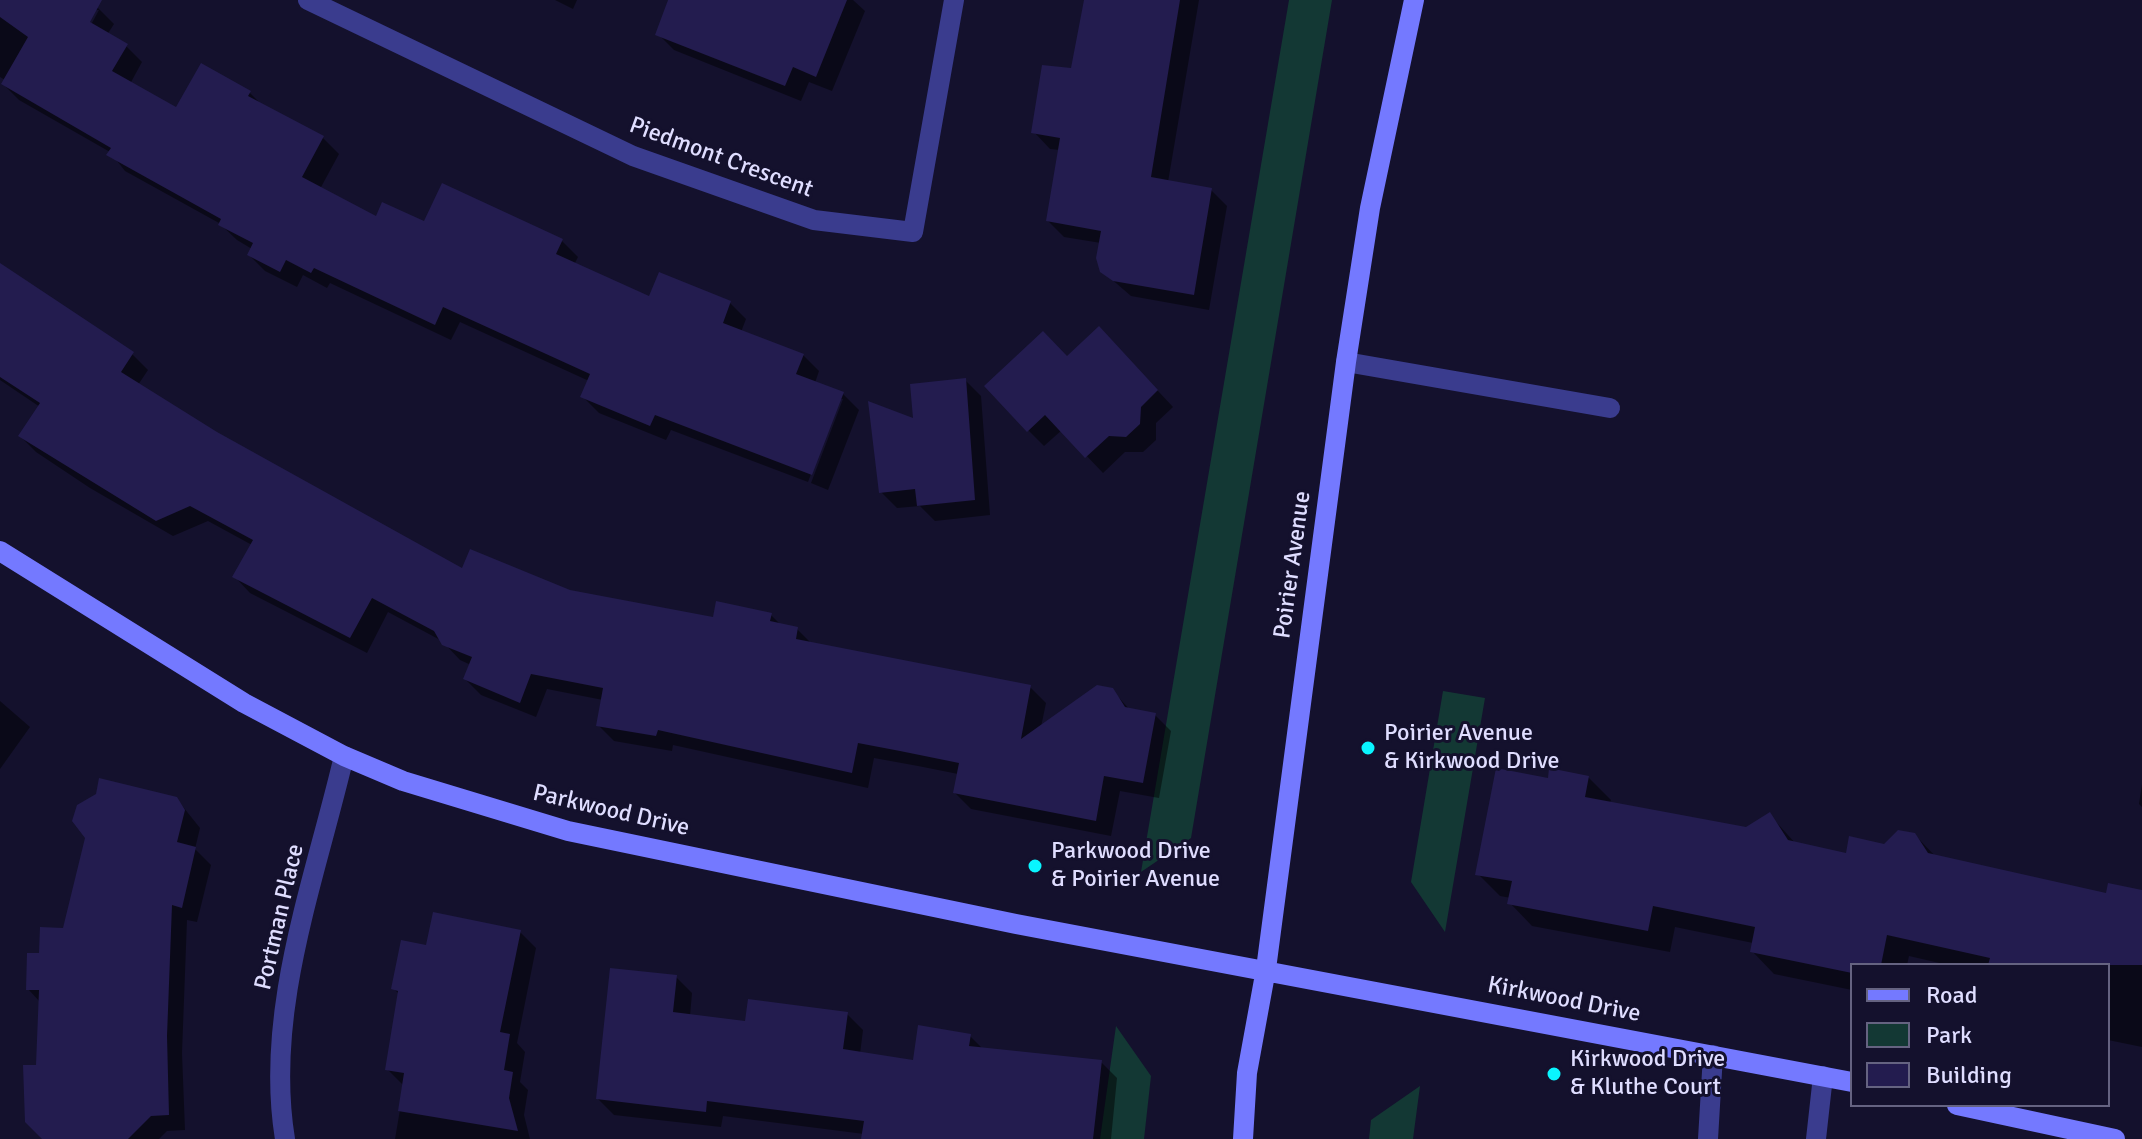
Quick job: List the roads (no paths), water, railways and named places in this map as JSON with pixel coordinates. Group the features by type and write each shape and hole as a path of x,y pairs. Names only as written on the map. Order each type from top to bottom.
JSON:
{"street":[{"name":"Piedmont Crescent","path":"308,0 633,156 814,220 913,232 954,0"},
{"name":"Poirier Avenue","path":"1243,1139 1247,1073 1266,969 1346,362 1370,208 1414,0"},
{"path":"1346,362 1610,408"},
{"name":"Parkwood Drive","path":"0,551 244,703 344,756 403,781 568,831 1016,924 1266,969"},
{"name":"Portman Place","path":"285,1139 278,1097 288,982 344,756"},
{"name":"Kirkwood Drive","path":"1266,969 1850,1082"},
{"path":"1708,1139 1713,1055"},
{"path":"1816,1139 1823,1076"},
{"path":"1966,1107 2115,1139"}],"place":[{"name":"Poirier Avenue & Kirkwood Drive","path":"1368,748"},
{"name":"Parkwood Drive & Poirier Avenue","path":"1035,866"},
{"name":"Kirkwood Drive & Kluthe Court","path":"1554,1074"}]}
